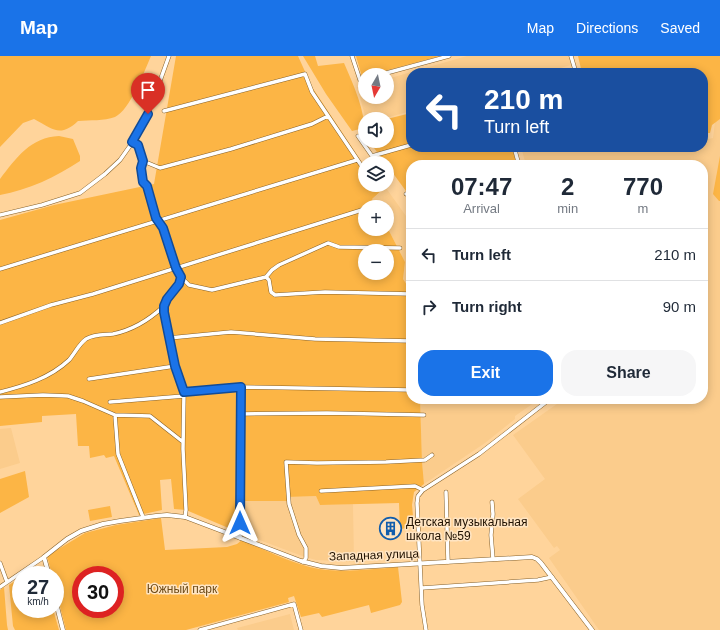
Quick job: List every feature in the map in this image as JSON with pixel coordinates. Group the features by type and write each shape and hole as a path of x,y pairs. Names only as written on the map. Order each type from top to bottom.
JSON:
{"street":[{"path":"0,215 42,205 80,193 106,174 120,160 148,114 169,56"},
{"path":"352,56 358,74"},
{"path":"394,71 449,56"},
{"path":"571,56 575,68"},
{"path":"0,269 357,160 312,92 305,74 164,111"},
{"path":"143,161 160,168 231,149 312,124 328,116"},
{"path":"132,142 138,145 143,161 141,168 143,182 147,186 156,218 163,228 176,268 181,277 189,285 212,290 266,277 279,265 328,243 339,247 400,248"},
{"path":"366,148 372,156 406,146"},
{"path":"0,323 51,305 358,211"},
{"path":"0,392 47,376 68,360 81,343 88,338 116,333 142,324 164,306 170,295 179,284 181,277"},
{"path":"266,277 269,280 271,292 275,295 325,292 406,294"},
{"path":"164,306 175,366 184,394 183,442 186,481 185,518"},
{"path":"169,338 231,332 315,339 406,341"},
{"path":"89,379 175,366"},
{"path":"240,538 241,387"},
{"path":"110,402 241,387 406,390"},
{"path":"0,398 43,395 68,396 115,415 150,416 183,442"},
{"path":"426,630 423,612 420,563 417,503 418,496 423,490 479,454 544,404"},
{"path":"240,414 327,413 424,415"},
{"path":"115,415 118,454 143,517"},
{"path":"304,562 306,558 306,548 299,535 289,504 286,462 386,462 425,460 432,455"},
{"path":"321,491 415,486 423,490"},
{"path":"446,492 448,562"},
{"path":"492,502 493,514 491,535 493,559"},
{"name":"Западная улица","path":"44,557 67,539 81,531 103,524 143,517 167,515 185,518 304,562 321,566 341,568 532,557 541,563 592,630"},
{"path":"0,587 44,557 46,566"},
{"path":"0,563 7,582"},
{"path":"422,588 538,580 552,577"},
{"path":"200,630 294,604 301,630"},
{"path":"61,618 64,630"}],"shaded area":[{"path":"467,56 569,56 571,65 560,68 425,68"},
{"path":"406,74 406,112 394,116 394,112 364,112 362,104 394,104 394,77"},
{"path":"720,119 720,630 599,630 549,558 560,550 557,546 554,548 518,499 545,479 513,435 557,404 708,404 708,160 525,160 522,152 708,152 708,139 713,138 715,122"},
{"path":"381,192 389,192 406,216 406,284 403,279 405,262 392,236 394,236 394,200 373,200"},
{"path":"420,404 532,404 515,416 515,419 485,443 424,484"},
{"path":"11,428 20,463 0,469 0,429"},
{"path":"316,496 320,505 353,504 354,562 316,560 238,532 235,501 287,501 286,497"},
{"path":"290,614 294,630 238,630 237,628"}],"green space":[{"path":"0,56 151,56 131,99 121,113 115,117 102,120 78,121 72,126 61,130 52,129 34,119 23,123 0,147"},
{"path":"176,56 298,56 312,87 358,156 358,192 380,192 373,200 358,200 358,236 392,236 405,262 403,279 406,284 406,404 420,404 424,484 414,492 412,505 414,527 400,529 399,503 320,505 316,496 287,497 287,501 236,501 238,532 186,510 174,509 171,479 160,480 162,510 139,515 114,456 106,458 104,455 90,458 89,446 78,446 76,414 42,416 42,422 0,426 0,220 54,205 154,184"},
{"path":"303,56 315,56 318,66 344,63 355,89 358,104 360,104 362,112 358,112 358,130 352,131 326,94"},
{"path":"356,56 440,56 394,68 359,68"},
{"path":"578,56 720,56 720,119 712,125 710,133 708,133 708,68 581,68"},
{"path":"406,114 406,152 513,152 516,160 406,160 406,191 394,175 394,156 380,156 374,148 394,148 394,117"},
{"path":"59,136 73,139 80,156 80,161 42,182 21,190 0,195 0,179 18,156 40,140"},
{"path":"720,156 720,201 719,201 713,194"},
{"path":"25,471 29,497 0,513 0,479"},
{"path":"110,506 112,517 90,521 88,510"},
{"name":"Южный парк","path":"161,518 165,550 227,547 237,544 242,540 289,560 319,569 349,571 398,567 402,602 400,605 371,613 369,605 322,617 319,613 301,617 294,596 288,598 289,602 186,630 66,630 63,618 64,566 50,566 47,556 85,533 116,525"},
{"path":"12,583 12,616 9,585"},
{"path":"4,587 8,630 0,630 0,590"},
{"path":"12,618 56,618 59,630 15,630"}],"place":[{"name":"Детская музыкальная школа №59","path":"390,529"}],"route":[{"path":"148,114 132,142 138,145 143,161 141,168 143,182 147,186 156,218 163,228 176,268 181,277 179,284 172,291 164,306 175,366 184,392 241,387 240,523"}]}
